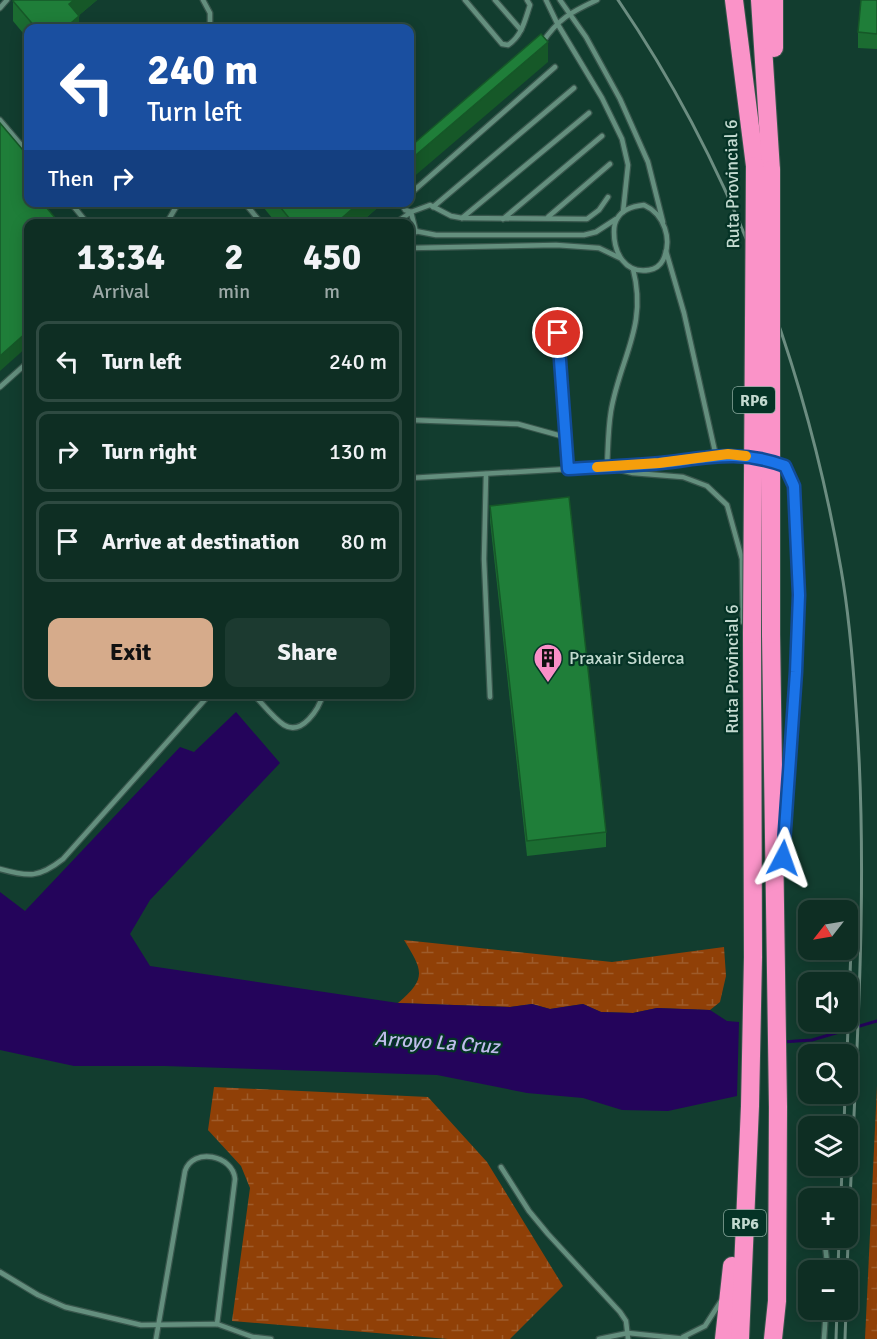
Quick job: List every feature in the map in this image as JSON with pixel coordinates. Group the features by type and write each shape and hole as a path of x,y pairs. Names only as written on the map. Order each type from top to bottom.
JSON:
{"highway":[{"path":"734,0 763,168"},
{"name":"Ruta Provincial 6","path":"744,0 763,168"},
{"name":"Ruta Provincial 6","path":"740,1339 750,1106 753,957 755,631 763,168 760,0"},
{"path":"763,168 774,0"},
{"name":"Ruta Provincial 6","path":"755,631 777,957 777,1301 773,1339"},
{"path":"724,1339 750,1106"},
{"path":"777,1301 779,1339"}],"lane":[{"path":"0,8 7,0"},
{"path":"203,0 210,13 210,24"},
{"path":"465,0 502,44 508,45 513,42 521,30 530,5 527,0"},
{"path":"495,0 521,30"},
{"path":"546,0 557,23 602,98 622,139 628,165 623,212"},
{"path":"414,248 556,245 599,248 620,258 633,269 643,271 654,269 662,262 667,243 648,162 620,99 586,37 560,0"},
{"path":"537,50 557,23 570,12 597,0"},
{"path":"414,190 555,67"},
{"path":"433,207 574,88"},
{"path":"462,218 589,113"},
{"path":"0,120 24,148"},
{"path":"503,219 602,136"},
{"path":"548,217 610,164"},
{"path":"401,219 425,205 450,216 462,218 587,219 599,210 608,197"},
{"path":"414,224 416,232 436,235 584,235 596,232 633,206 645,205 658,213 663,222"},
{"path":"74,207 84,219"},
{"path":"248,207 258,219"},
{"path":"404,207 411,212"},
{"path":"411,212 413,219"},
{"path":"616,219 615,241 620,258"},
{"path":"666,251 684,313 716,456"},
{"path":"607,467 611,410 638,318 638,286 633,269"},
{"path":"556,312 568,469"},
{"path":"0,387 24,366"},
{"path":"414,420 518,424 565,437"},
{"path":"414,478 607,467 728,454 755,457"},
{"path":"765,458 785,466 794,486 796,516 799,595 796,672 782,869"},
{"path":"607,467 633,473 683,477 707,486 727,505 742,559 755,631"},
{"path":"486,474 484,559 490,697"},
{"path":"0,869 19,875 34,874 48,871 63,859 206,699"},
{"path":"258,699 284,726 295,727 312,716 321,699"},
{"path":"746,702 753,808"},
{"path":"777,957 781,881"},
{"path":"156,1339 188,1163 194,1159 217,1157 234,1171 235,1179 217,1324"},
{"path":"501,1167 535,1219 620,1312 626,1321 628,1336"},
{"path":"0,1272 38,1295 65,1307 141,1325 217,1324 253,1337 271,1339"},
{"path":"599,1339 640,1334 682,1338 705,1326 730,1287"},
{"path":"824,1339 825,1320"}],"green space":[{"path":"404,940 612,962 724,947 726,976 720,1002 710,1010 657,1008 633,1013 601,1012 583,1004 550,1009 532,1004 510,1007 398,1003 414,987 419,974 415,959"},
{"path":"877,1086 877,1339 865,1339"},
{"path":"214,1087 428,1097 487,1162 563,1286 510,1339 448,1339 232,1321 250,1188 241,1166 208,1130"}],"water":[{"path":"236,712 280,763 150,900 130,934 150,966 398,1003 510,1007 532,1004 550,1009 583,1004 601,1012 633,1013 657,1008 710,1010 727,1021 739,1022 737,1096 668,1111 622,1110 583,1098 527,1093 437,1075 165,1066 74,1066 0,1050 0,892 25,911 180,747 194,752"}],"building":[{"path":"74,0 69,4 79,16 70,24 33,24 13,1"},
{"path":"861,0 877,0 877,34 858,32"},
{"path":"541,34 548,42 414,157 414,144"},
{"path":"0,123 24,151 24,207 46,207 56,219 24,219 24,335 0,356"},
{"path":"280,207 354,207 343,219 290,219"},
{"name":"Praxair Siderca","path":"569,497 606,832 527,841 490,506"}],"waterway":[{"name":"Arroyo La Cruz","path":"782,1042 812,1040 877,1021"}],"railway":[{"path":"618,0 659,65 697,132 760,273 786,345 808,419 841,569 855,691 861,848 859,989 847,1260"},
{"path":"847,1044 851,960"},
{"path":"844,1116 845,1104"},
{"path":"841,1188 842,1176"},
{"path":"838,1260 839,1248"},
{"path":"836,1339 837,1320"},
{"path":"845,1339 846,1320"}],"slow traffic":[{"path":"597,467 659,463 728,454 746,456"}],"place":[{"name":"Praxair Siderca","path":"548,684"}],"route":[{"path":"558,333 568,469 659,463 728,454 765,458 785,466 794,486 799,595 783,858"}]}
